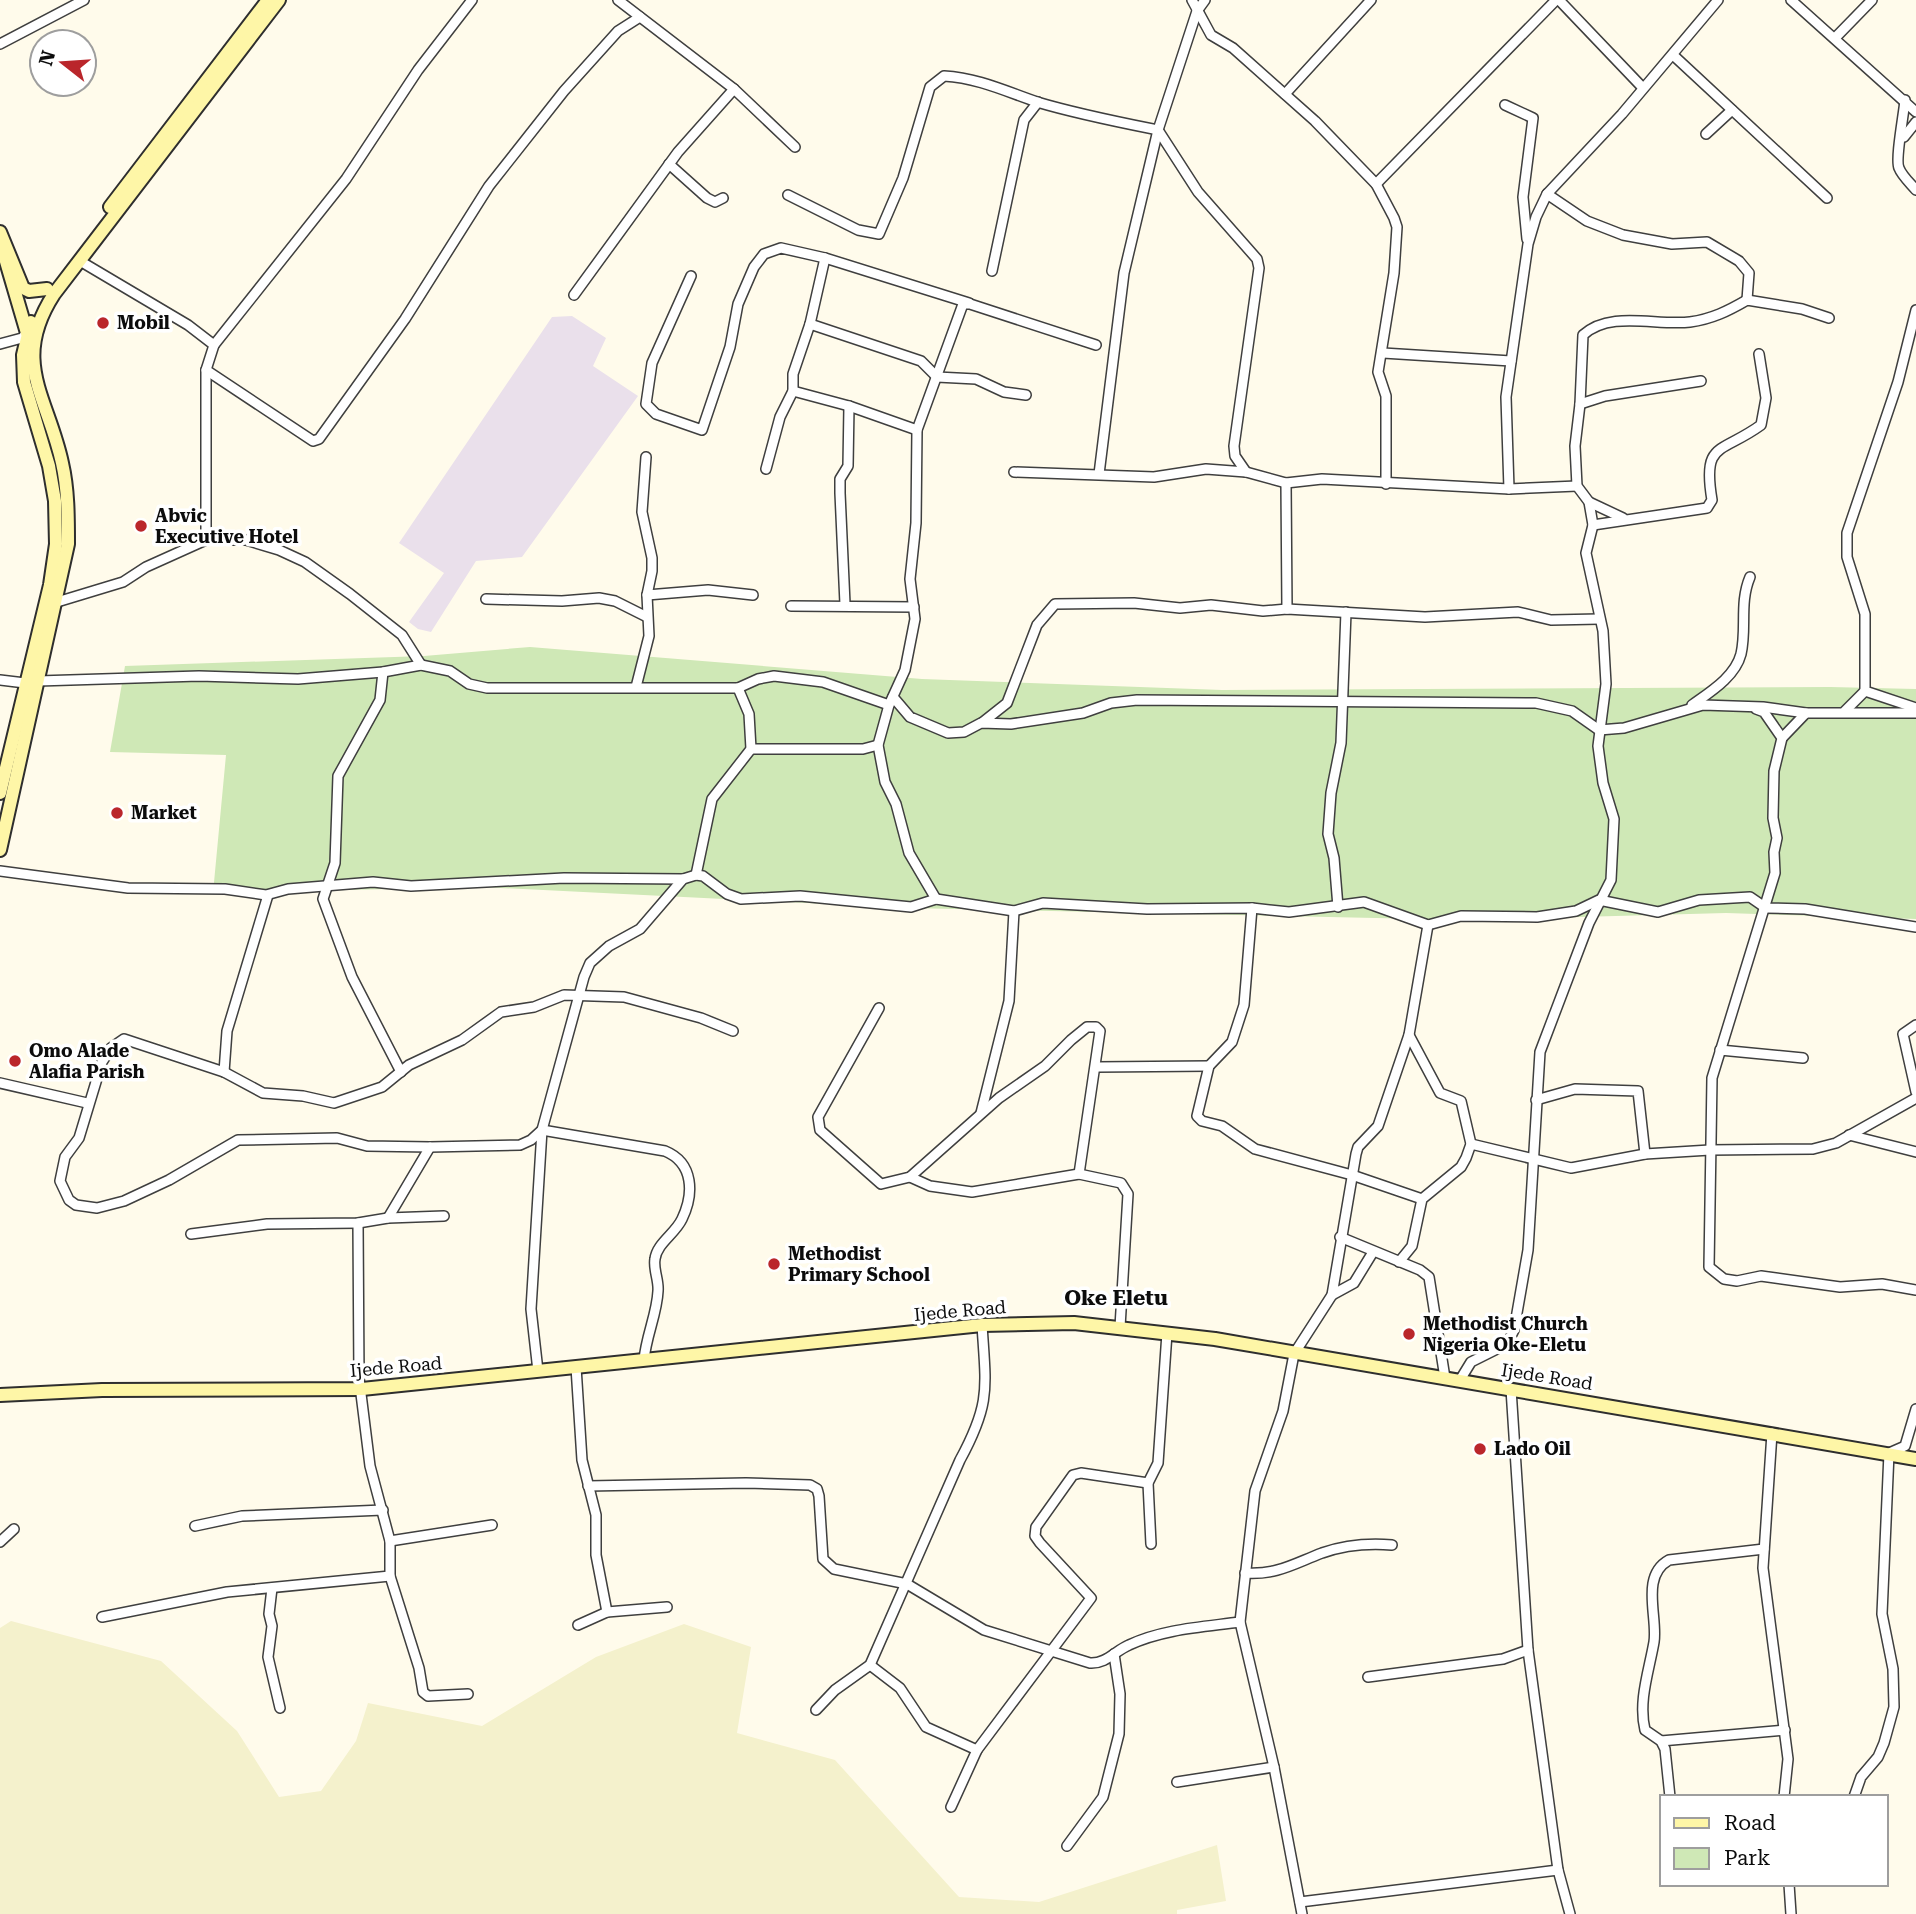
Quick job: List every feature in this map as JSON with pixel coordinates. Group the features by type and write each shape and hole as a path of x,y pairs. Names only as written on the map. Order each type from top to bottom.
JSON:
{"main road":[{"path":"0,850 56,544 55,501 50,466 24,382 23,355 27,333 47,289 268,0"},
{"path":"0,793 57,602 68,544 67,500 62,463 35,381 35,336 48,302 279,0"},
{"path":"0,232 23,288 29,291 47,289"},
{"path":"0,241 27,333"},
{"name":"Ijede Road","path":"0,1395 102,1390 362,1389 982,1325 1061,1323 1167,1333 1460,1380 1916,1459"}],"street":[{"path":"0,44 84,0"},
{"path":"206,540 206,370 214,345 346,179 418,70 472,0"},
{"path":"618,0 734,89 795,147"},
{"path":"1192,0 1211,35 1233,48 1285,94 1376,184 1397,228 1383,353 1378,372 1386,396 1386,484"},
{"path":"1099,474 1124,273 1158,130 1197,11 1205,0"},
{"path":"1285,94 1371,0"},
{"path":"1376,184 1557,0 1643,88"},
{"path":"1508,489 1506,397 1528,244 1547,194 1673,55 1718,0"},
{"path":"1791,0 1916,112"},
{"path":"1835,38 1872,0"},
{"path":"206,370 306,438 313,441 319,439 405,319 489,186 564,91 618,31 639,17"},
{"path":"1673,55 1826,198"},
{"path":"788,195 858,230 879,234 903,178 930,87 944,76 979,80 1038,102 1121,124 1158,130 1198,192 1257,259 1259,268 1234,446 1235,456 1246,472"},
{"path":"574,295 669,164 734,89"},
{"path":"1905,100 1903,138 1897,156 1899,168 1916,190"},
{"path":"992,271 1024,120 1038,102"},
{"path":"1505,105 1533,118 1523,197 1528,244"},
{"path":"1706,134 1732,110"},
{"path":"1903,138 1916,122"},
{"path":"669,164 707,198 715,202 723,198"},
{"path":"1547,194 1587,221 1615,233 1672,244 1707,242 1723,250 1749,273 1746,300"},
{"path":"691,276 652,363 646,404 656,414 702,430 730,347 738,304 754,267 764,254 781,248 824,258 1097,345"},
{"path":"766,469 780,417 793,391 793,374 810,324 824,258"},
{"path":"80,261 188,325 214,345"},
{"path":"1460,1380 1471,1362 1507,1344 1514,1330 1528,1250 1540,1052 1589,923 1611,880 1615,828 1599,759 1599,730 1606,684 1603,631 1586,552 1593,525 1589,502 1577,486 1575,446 1583,335 1601,322 1688,322 1725,314 1746,300 1802,309 1829,318"},
{"path":"936,900 909,853 896,804 885,782 878,745 891,701 905,670 915,619 910,579 916,523 917,430 958,313 963,304 970,304"},
{"path":"1845,711 1865,691 1865,614 1847,557 1847,533 1898,382 1916,310"},
{"path":"810,324 921,361 937,377 976,379 1004,392 1026,395"},
{"path":"0,344 22,338 27,333"},
{"path":"1383,353 1511,361"},
{"path":"1593,525 1625,518 1649,518 1661,513 1707,508 1712,500 1707,469 1715,453 1761,425 1766,398 1759,354"},
{"path":"1580,404 1605,396 1701,381"},
{"path":"793,391 849,406 917,430"},
{"path":"845,604 840,493 841,480 848,466 849,406"},
{"path":"636,687 649,636 647,595 652,558 642,512 646,457"},
{"path":"1014,472 1154,477 1206,469 1246,472 1286,482 1322,479 1508,489 1577,486"},
{"path":"1286,482 1287,609"},
{"path":"1589,502 1625,518"},
{"path":"57,602 123,582 146,567 206,540 246,540 279,550 305,562 395,629 421,665"},
{"path":"981,723 1022,723 1137,700 1344,701 1536,703 1572,711 1599,730 1624,729 1691,706 1718,687 1737,664 1741,653 1744,592 1750,577"},
{"path":"647,595 708,590 753,595"},
{"path":"486,599 599,598 615,601 647,617"},
{"path":"0,680 31,682 199,676 298,679 383,672 421,665 450,671 469,684 487,688 636,687 689,690 738,688 758,679 786,677 823,682 891,701 910,718 939,731 956,733 981,723 1007,703 1037,625 1055,604 1135,603 1180,608 1211,605 1263,611 1287,609 1425,617 1518,612 1551,620 1599,619"},
{"path":"791,606 845,604 914,607"},
{"path":"1338,907 1334,858 1328,834 1344,701 1346,612"},
{"path":"383,672 380,700 338,776 336,855 323,899 324,908 352,976 401,1072"},
{"path":"699,875 712,799 751,749 749,714 738,688"},
{"path":"1865,691 1916,711"},
{"path":"1691,706 1806,713 1916,711"},
{"path":"1751,708 1764,712 1782,738"},
{"path":"1806,713 1782,738 1773,777 1773,818 1777,838 1774,852 1775,873 1710,1090 1709,1267 1716,1275 1737,1281 1771,1277 1840,1287 1882,1284 1916,1290"},
{"path":"751,749 863,749 878,745"},
{"path":"0,871 128,888 225,889 268,895 328,884 373,882 411,886 564,878 683,880 699,875"},
{"path":"699,875 717,889 741,899 800,896 911,907 936,900 1014,911 1043,902 1147,909 1252,908 1302,912 1364,902 1428,925 1461,916 1526,918 1576,911 1599,900 1658,912 1699,900 1749,897 1766,908 1805,909 1916,927"},
{"path":"538,1371 531,1319 542,1130 580,994 590,963 608,946 640,929 683,880"},
{"path":"224,1072 227,1031 268,895"},
{"path":"1252,908 1244,1006 1232,1042 1209,1066 1196,1111 1202,1121 1222,1126 1255,1149 1352,1175 1422,1199"},
{"path":"981,1113 1009,1001 1014,911"},
{"path":"1576,911 1589,923"},
{"path":"1302,1914 1274,1767 1240,1622 1255,1492 1283,1411 1294,1354 1332,1294 1358,1147 1378,1126 1409,1035 1428,925"},
{"path":"542,1130 520,1145 367,1146 337,1138 238,1140 169,1180 124,1201 87,1208 69,1200 60,1181 65,1157 79,1138 87,1103 102,1062 111,1048 124,1039 224,1072 263,1093 303,1096 334,1103 367,1095 409,1065 461,1040 500,1012 534,1007 564,995 624,997 701,1018 733,1031"},
{"path":"879,1008 818,1117 817,1124 820,1130 881,1184 910,1177 981,1113 1045,1066 1087,1027 1096,1027 1100,1031 1097,1067 1079,1174"},
{"path":"1916,1025 1903,1034 1916,1092"},
{"path":"1399,1262 1412,1246 1422,1199 1461,1167 1471,1144 1461,1101 1440,1093 1409,1035"},
{"path":"1720,1050 1803,1058"},
{"path":"1097,1067 1209,1066"},
{"path":"0,1083 87,1103"},
{"path":"1536,1100 1576,1089 1638,1091 1645,1154"},
{"path":"1471,1144 1532,1156 1570,1168 1645,1154 1813,1149 1836,1143 1916,1098"},
{"path":"542,1130 665,1151 675,1155 684,1165 692,1187 681,1220 658,1249 655,1258 658,1292 646,1337 644,1360"},
{"path":"1849,1135 1916,1152"},
{"path":"388,1218 430,1147"},
{"path":"910,1177 930,1186 972,1192 1079,1174 1121,1183 1128,1195 1120,1327"},
{"path":"191,1234 268,1224 358,1223 388,1218 444,1216"},
{"path":"358,1223 359,1378 370,1466 390,1541 390,1576 419,1668 423,1692 428,1696 468,1694"},
{"path":"1340,1237 1420,1270 1433,1283 1445,1378"},
{"path":"1332,1294 1354,1283 1373,1252"},
{"path":"816,1710 835,1690 870,1665 982,1415 986,1384 982,1325"},
{"path":"1151,1544 1148,1483 1158,1463 1167,1333"},
{"path":"576,1367 582,1460 596,1515 596,1555 607,1612"},
{"path":"1511,1389 1528,1650 1558,1870 1570,1914"},
{"path":"1855,1795 1861,1777 1881,1750 1894,1707 1893,1669 1882,1614 1889,1453 1905,1447 1916,1409"},
{"path":"1772,1433 1764,1584 1788,1759 1784,1795"},
{"path":"951,1807 977,1750 1091,1598 1040,1543 1035,1536 1037,1527 1073,1475 1081,1473 1148,1483"},
{"path":"588,1486 746,1483 810,1486 817,1489 819,1496 823,1559 834,1569 907,1584 974,1625 1099,1663 1151,1637 1240,1622"},
{"path":"195,1526 242,1516 383,1510"},
{"path":"390,1541 492,1525"},
{"path":"0,1542 14,1529"},
{"path":"1245,1573 1275,1573 1325,1552 1368,1543 1392,1545"},
{"path":"1670,1795 1667,1758 1661,1741 1645,1730 1643,1721 1647,1670 1655,1633 1652,1598 1658,1570 1669,1560 1764,1549"},
{"path":"102,1617 215,1593 390,1576"},
{"path":"272,1588 269,1609 272,1626 268,1657 280,1708"},
{"path":"578,1625 607,1612 667,1607"},
{"path":"1368,1677 1503,1659 1528,1650"},
{"path":"1067,1846 1103,1797 1119,1734 1120,1695 1114,1654"},
{"path":"870,1665 908,1697 926,1727 977,1750"},
{"path":"1661,1741 1785,1730"},
{"path":"1177,1782 1274,1767"},
{"path":"1300,1902 1558,1870"},
{"path":"1788,1886 1791,1914"}],"shaded area":[{"path":"572,316 606,338 593,366 638,396 522,557 476,561 431,632 418,629 409,622 444,573 399,543 552,317"},
{"path":"11,1621 161,1661 237,1731 279,1797 321,1791 356,1741 368,1703 482,1726 596,1657 684,1624 751,1647 737,1733 835,1760 959,1897 1039,1902 1217,1845 1226,1901 1177,1910 1177,1914 0,1914 0,1628"}],"green space":[{"path":"530,647 922,679 1222,690 1830,687 1916,689 1916,919 1726,913 1470,920 908,908 482,887 213,893 226,755 110,752 125,666 424,656"}],"place":[{"name":"Mobil","path":"103,323"},
{"name":"Abvic Executive Hotel","path":"141,526"},
{"name":"Market","path":"117,813"},
{"name":"Omo Alade Alafia Parish","path":"15,1061"},
{"name":"Methodist Primary School","path":"774,1264"},
{"name":"Methodist Church Nigeria Oke-Eletu","path":"1409,1334"},
{"name":"Lado Oil","path":"1480,1449"}],"district":[{"name":"Oke Eletu","path":"1116,1298"}]}
